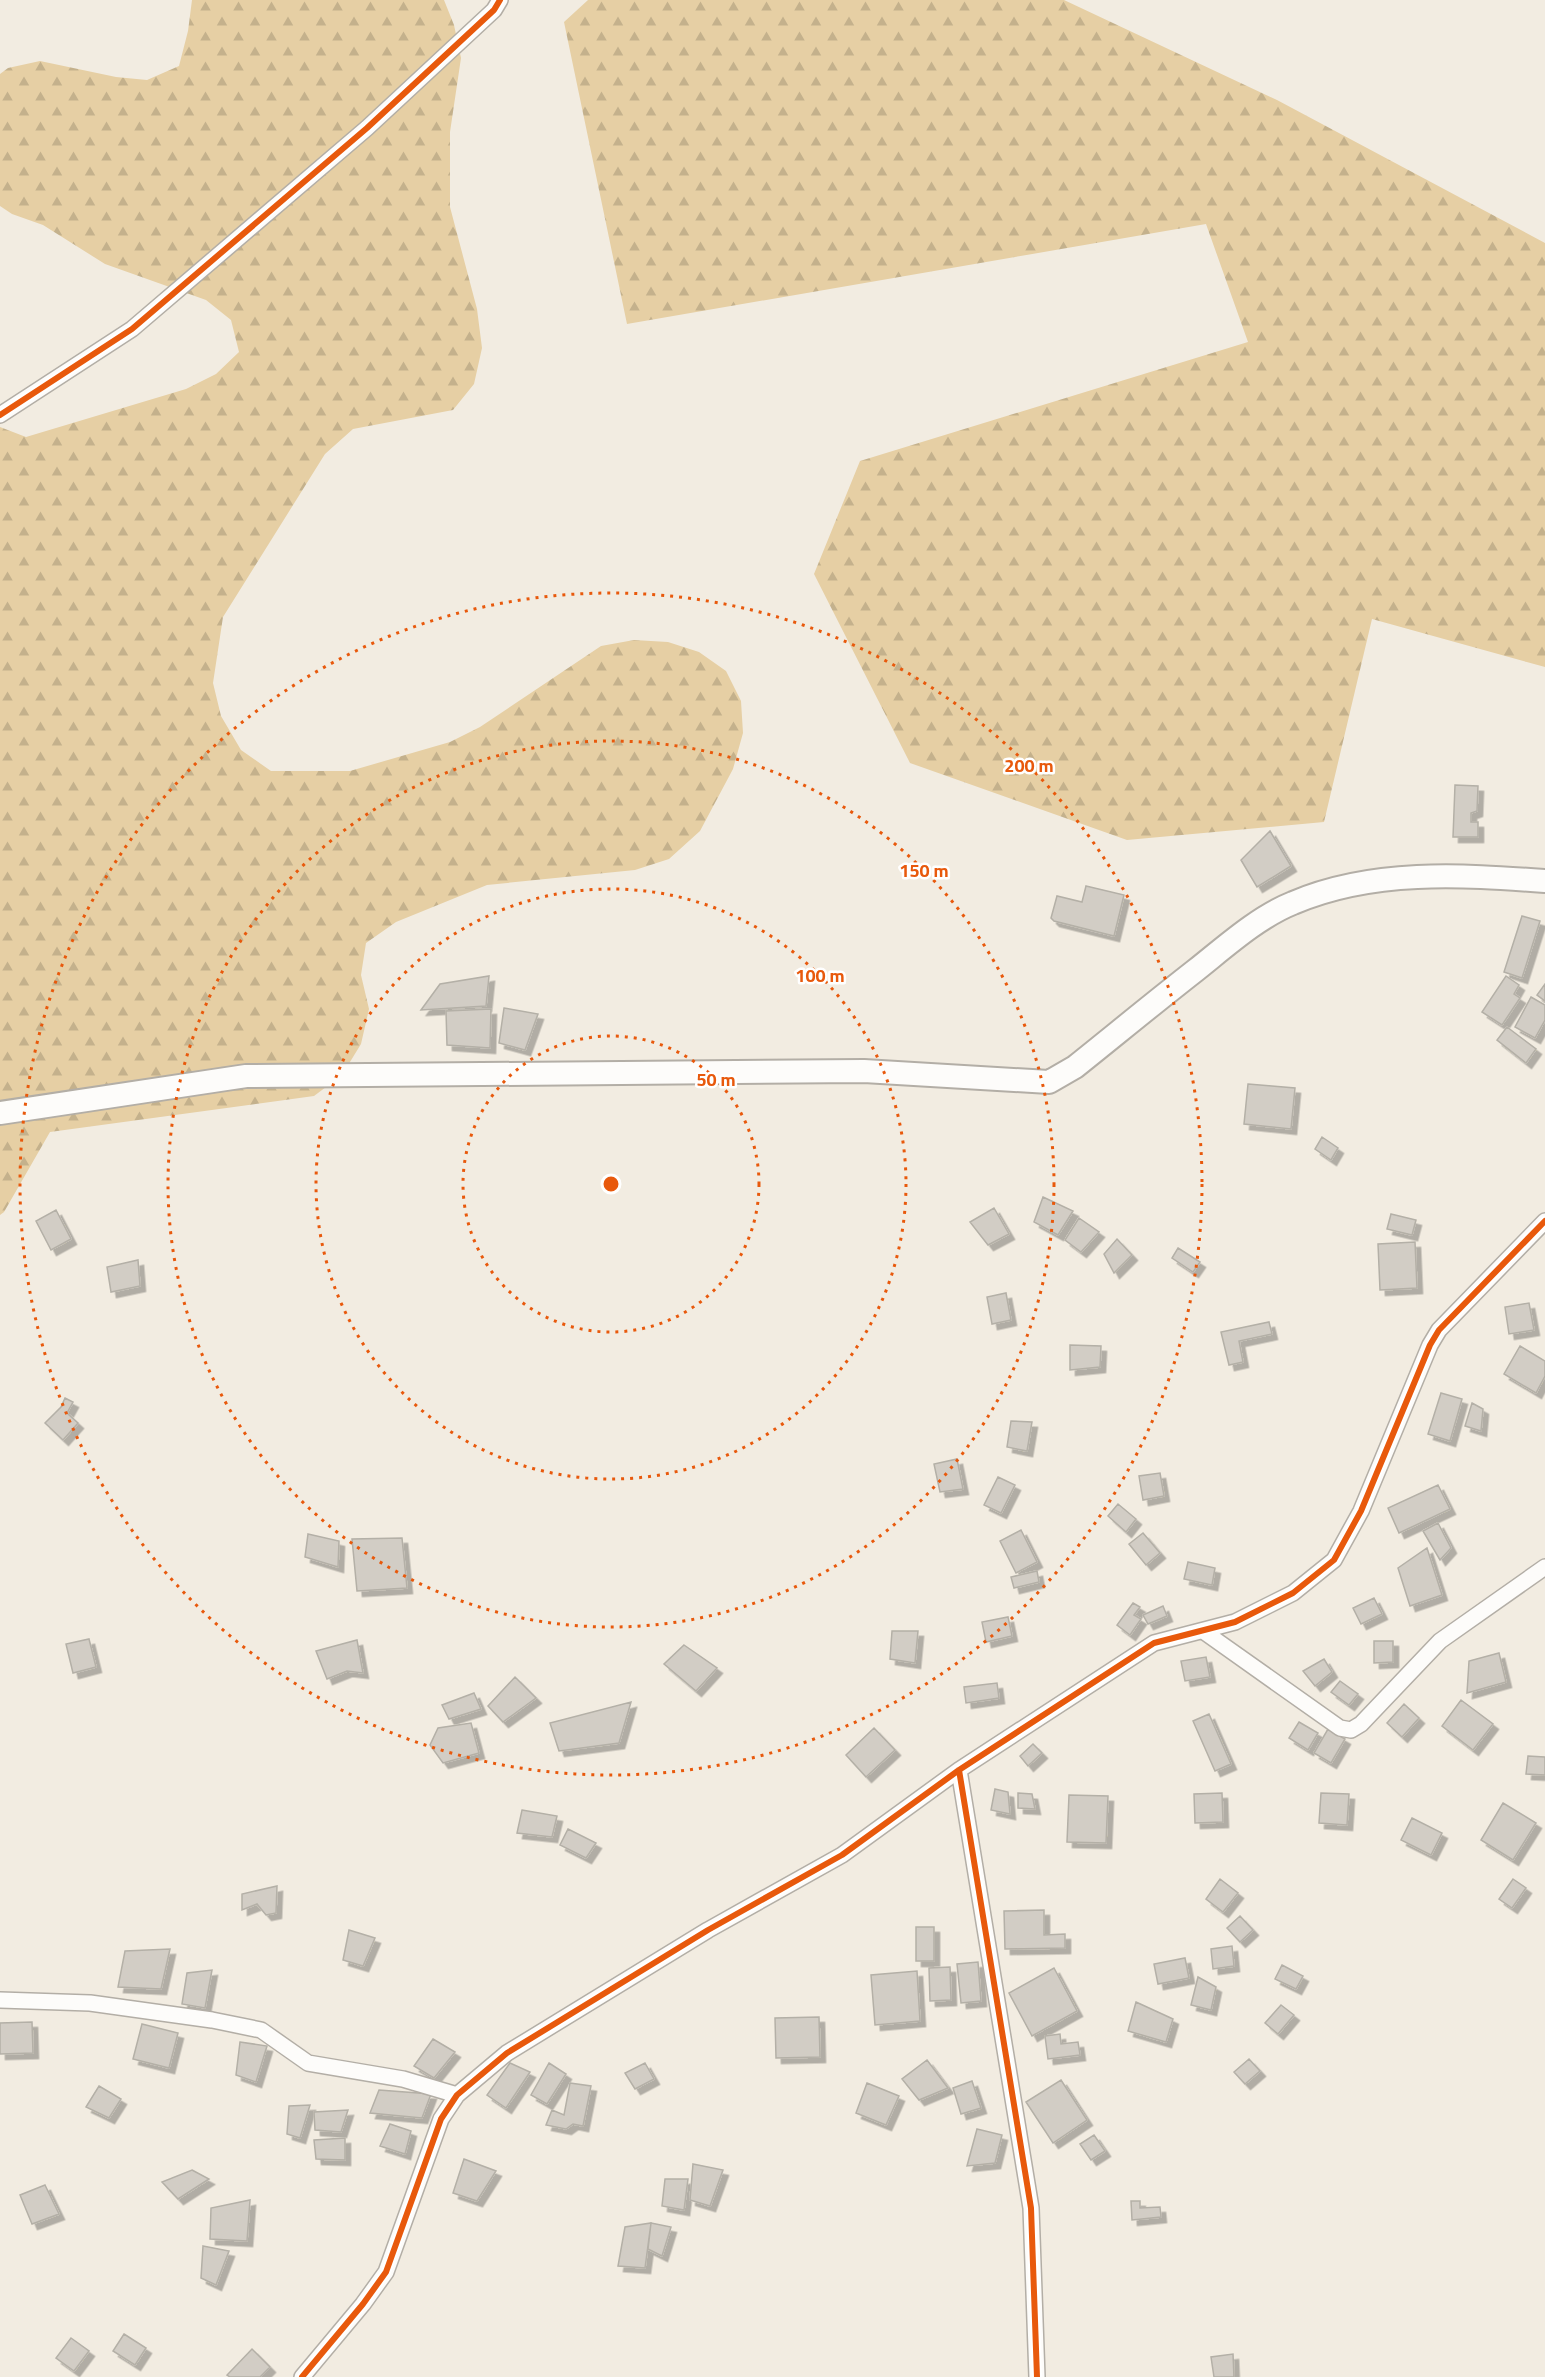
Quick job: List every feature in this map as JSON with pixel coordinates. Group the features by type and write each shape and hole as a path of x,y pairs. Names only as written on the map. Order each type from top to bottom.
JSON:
{"main road":[{"path":"0,1113 246,1076 864,1071 1049,1082 1075,1067 1238,936 1292,903 1367,881 1466,875 1545,881"}],"street":[{"path":"0,415 132,329 367,128 494,10 500,0"},
{"path":"302,2377 363,2304 386,2272 441,2119 457,2095 507,2053 708,1930 842,1855 959,1770 1154,1643 1235,1622 1293,1593 1334,1560 1361,1511 1430,1345 1439,1330 1545,1221"},
{"path":"1203,1631 1340,1728 1351,1730 1361,1724 1440,1641 1545,1567"},
{"path":"959,1770 1031,2208 1037,2377"},
{"path":"0,2000 90,2003 212,2020 261,2030 308,2063 403,2079 457,2095"}],"green space":[{"path":"192,0 444,0 454,25 461,58 450,132 450,207 477,309 482,348 474,384 453,410 353,429 325,454 223,617 213,683 221,716 241,750 271,771 350,771 450,742 480,727 601,646 634,640 668,642 699,652 726,671 741,701 743,733 733,769 700,831 669,859 635,870 487,885 396,922 366,943 361,975 369,1009 361,1044 342,1075 314,1096 50,1132 4,1212 0,1215 0,427 26,437 186,389 216,374 239,352 231,320 206,300 105,264 43,225 12,214 0,206 0,74 8,68 40,61 116,77 147,80 179,66 188,31"},
{"path":"588,0 1064,0 1277,100 1545,243 1545,667 1372,619 1324,822 1127,840 910,763 814,574 860,461 1248,342 1206,224 627,324 564,22"}],"building":[{"path":"1455,785 1478,786 1477,811 1471,813 1471,822 1478,822 1478,837 1453,837"},
{"path":"1270,831 1291,866 1257,887 1241,860"},
{"path":"1086,886 1124,895 1114,936 1054,921 1051,918 1057,896 1082,902"},
{"path":"1522,916 1540,921 1522,978 1504,972"},
{"path":"489,976 486,1006 421,1010 440,984"},
{"path":"1506,976 1519,985 1514,994 1520,998 1502,1025 1482,1012"},
{"path":"1545,984 1545,1001 1537,995"},
{"path":"1531,997 1545,1005 1545,1020 1535,1038 1515,1027"},
{"path":"504,1008 538,1014 525,1050 499,1043"},
{"path":"491,1009 490,1048 447,1045 446,1011"},
{"path":"1507,1027 1536,1049 1526,1063 1497,1040"},
{"path":"1248,1084 1295,1088 1291,1129 1244,1124"},
{"path":"1322,1137 1338,1148 1331,1160 1315,1149"},
{"path":"1043,1197 1073,1211 1058,1235 1034,1222"},
{"path":"994,1208 1009,1234 988,1245 970,1222"},
{"path":"56,1210 71,1239 51,1250 36,1221"},
{"path":"1391,1214 1416,1220 1412,1235 1387,1229"},
{"path":"1079,1218 1099,1232 1081,1252 1065,1240"},
{"path":"1117,1239 1132,1255 1114,1273 1104,1254"},
{"path":"1415,1242 1417,1288 1380,1290 1378,1244"},
{"path":"1178,1248 1200,1262 1193,1272 1172,1258"},
{"path":"138,1260 140,1286 111,1292 107,1267"},
{"path":"1006,1293 1011,1320 992,1324 987,1297"},
{"path":"1529,1303 1534,1330 1509,1334 1505,1307"},
{"path":"1269,1322 1272,1334 1239,1341 1243,1362 1229,1365 1221,1332"},
{"path":"1070,1345 1101,1346 1100,1367 1070,1370"},
{"path":"1520,1346 1545,1361 1545,1376 1536,1393 1504,1374"},
{"path":"1441,1393 1462,1399 1450,1441 1428,1434"},
{"path":"65,1398 73,1402 67,1413 78,1423 63,1440 45,1423 61,1407"},
{"path":"1472,1403 1483,1409 1481,1431 1465,1426"},
{"path":"1011,1421 1032,1422 1027,1451 1007,1447"},
{"path":"957,1459 963,1489 940,1492 934,1464"},
{"path":"1160,1473 1164,1496 1143,1500 1139,1476"},
{"path":"998,1477 1015,1485 1001,1513 984,1505"},
{"path":"1438,1485 1450,1509 1399,1533 1388,1508"},
{"path":"1118,1504 1136,1519 1126,1532 1108,1516"},
{"path":"1438,1523 1451,1548 1440,1560 1423,1531"},
{"path":"1021,1530 1037,1562 1016,1573 1000,1541"},
{"path":"1143,1533 1160,1553 1146,1565 1129,1544"},
{"path":"308,1534 339,1541 338,1567 305,1557"},
{"path":"402,1538 407,1588 357,1591 352,1539"},
{"path":"1427,1548 1442,1595 1410,1606 1398,1568"},
{"path":"1188,1562 1215,1568 1212,1585 1184,1579"},
{"path":"1037,1571 1039,1582 1014,1588 1011,1577"},
{"path":"1374,1598 1382,1614 1361,1624 1353,1608"},
{"path":"1133,1603 1140,1607 1134,1615 1141,1619 1130,1635 1117,1625"},
{"path":"1163,1606 1167,1616 1148,1624 1143,1615"},
{"path":"1008,1617 1012,1636 986,1642 982,1622"},
{"path":"892,1631 918,1631 915,1663 890,1659"},
{"path":"89,1639 96,1667 73,1673 66,1644"},
{"path":"357,1640 363,1673 347,1671 327,1679 316,1651"},
{"path":"1374,1641 1393,1641 1393,1662 1374,1663"},
{"path":"684,1645 717,1668 696,1691 664,1664"},
{"path":"1499,1653 1506,1682 1467,1693 1469,1661"},
{"path":"1206,1657 1210,1677 1185,1681 1181,1661"},
{"path":"1324,1659 1332,1672 1315,1686 1303,1671"},
{"path":"515,1677 536,1698 503,1722 488,1706"},
{"path":"1340,1681 1358,1694 1349,1705 1331,1692"},
{"path":"997,1683 999,1698 966,1703 964,1687"},
{"path":"474,1693 481,1709 449,1719 442,1705"},
{"path":"1461,1700 1493,1724 1473,1750 1442,1726"},
{"path":"631,1702 619,1743 559,1751 550,1723"},
{"path":"1404,1704 1419,1718 1402,1737 1387,1723"},
{"path":"1209,1714 1231,1764 1215,1771 1193,1721"},
{"path":"1299,1722 1318,1733 1308,1750 1289,1738"},
{"path":"471,1723 479,1753 443,1763 430,1745 438,1728"},
{"path":"874,1728 895,1750 866,1777 846,1755"},
{"path":"1328,1729 1345,1739 1331,1763 1314,1753"},
{"path":"1033,1744 1042,1753 1028,1766 1020,1756"},
{"path":"1528,1756 1545,1757 1545,1775 1526,1774"},
{"path":"995,1789 1008,1792 1010,1814 991,1810"},
{"path":"1018,1793 1032,1794 1035,1809 1018,1808"},
{"path":"1222,1793 1223,1822 1195,1823 1194,1794"},
{"path":"1321,1793 1349,1794 1347,1825 1319,1823"},
{"path":"1069,1795 1108,1796 1106,1843 1067,1842"},
{"path":"1503,1803 1536,1823 1513,1860 1481,1840"},
{"path":"522,1810 557,1816 552,1837 517,1833"},
{"path":"1412,1818 1442,1833 1431,1855 1401,1840"},
{"path":"568,1829 596,1843 586,1858 560,1845"},
{"path":"1220,1879 1238,1893 1223,1912 1206,1899"},
{"path":"1513,1879 1526,1888 1512,1908 1499,1899"},
{"path":"277,1886 276,1913 266,1915 257,1904 242,1910 242,1894"},
{"path":"1044,1910 1044,1935 1065,1934 1065,1948 1005,1949 1004,1911"},
{"path":"1240,1916 1253,1930 1240,1942 1227,1928"},
{"path":"916,1927 934,1927 934,1961 916,1961"},
{"path":"349,1930 375,1938 363,1966 343,1960"},
{"path":"1232,1946 1234,1966 1213,1969 1211,1949"},
{"path":"170,1949 161,1989 118,1987 125,1951"},
{"path":"1185,1958 1189,1978 1158,1984 1154,1964"},
{"path":"978,1962 981,2001 961,2003 957,1964"},
{"path":"1282,1965 1303,1976 1296,1989 1275,1979"},
{"path":"950,1967 951,2000 930,2001 929,1968"},
{"path":"1054,1968 1077,2011 1032,2036 1009,1993"},
{"path":"212,1970 205,2008 182,2004 187,1973"},
{"path":"917,1971 920,2021 875,2025 871,1975"},
{"path":"1198,1977 1216,1987 1211,2010 1191,2005"},
{"path":"1136,2002 1173,2019 1166,2042 1128,2031"},
{"path":"1281,2005 1294,2015 1278,2034 1265,2023"},
{"path":"819,2017 820,2057 776,2058 775,2018"},
{"path":"32,2022 33,2053 0,2054 0,2023"},
{"path":"142,2024 178,2033 169,2068 133,2059"},
{"path":"1060,2034 1061,2044 1078,2042 1080,2055 1048,2059 1045,2036"},
{"path":"433,2039 455,2052 434,2078 414,2066"},
{"path":"240,2042 267,2046 256,2082 236,2075"},
{"path":"1249,2059 1260,2071 1245,2084 1234,2072"},
{"path":"927,2060 948,2088 919,2100 902,2079"},
{"path":"510,2063 530,2072 506,2108 487,2095"},
{"path":"549,2063 566,2074 547,2104 531,2095"},
{"path":"645,2063 654,2079 635,2089 625,2073"},
{"path":"1061,2080 1087,2120 1053,2143 1026,2102"},
{"path":"972,2081 981,2108 961,2114 953,2088"},
{"path":"570,2083 591,2086 583,2126 573,2124 566,2129 546,2125 552,2110 564,2115"},
{"path":"867,2083 899,2096 886,2125 856,2113"},
{"path":"99,2086 121,2099 109,2118 86,2107"},
{"path":"379,2090 431,2094 422,2118 370,2113"},
{"path":"310,2105 300,2138 287,2134 289,2106"},
{"path":"348,2110 341,2132 315,2130 314,2112"},
{"path":"390,2124 411,2131 405,2154 380,2146"},
{"path":"977,2129 1002,2135 995,2163 967,2166"},
{"path":"1094,2135 1105,2151 1091,2160 1080,2144"},
{"path":"345,2138 345,2160 316,2159 314,2140"},
{"path":"464,2159 496,2171 477,2201 453,2193"},
{"path":"693,2164 723,2170 710,2206 690,2200"},
{"path":"192,2170 209,2179 178,2199 162,2182"},
{"path":"665,2179 688,2179 684,2210 662,2206"},
{"path":"45,2185 59,2214 32,2224 20,2195"},
{"path":"250,2200 247,2241 210,2239 211,2208"},
{"path":"1131,2201 1140,2201 1140,2208 1160,2207 1161,2217 1132,2220"},
{"path":"651,2223 671,2227 662,2256 648,2249"},
{"path":"651,2223 645,2268 618,2266 625,2227"},
{"path":"203,2246 229,2251 216,2285 201,2278"},
{"path":"124,2334 146,2348 135,2365 113,2351"},
{"path":"71,2338 89,2351 74,2371 56,2358"},
{"path":"252,2349 270,2367 260,2377 230,2377 227,2375"},
{"path":"1233,2354 1234,2377 1214,2377 1211,2357"}],"cycle path":[{"path":"0,415 132,329 367,128 494,10 500,0"},
{"path":"302,2377 363,2304 386,2272 441,2119 457,2095 507,2053 708,1930 842,1855 959,1770 1154,1643 1235,1622 1293,1593 1334,1560 1361,1511 1430,1345 1439,1330 1545,1221"},
{"path":"959,1770 1031,2208 1037,2377"}]}
